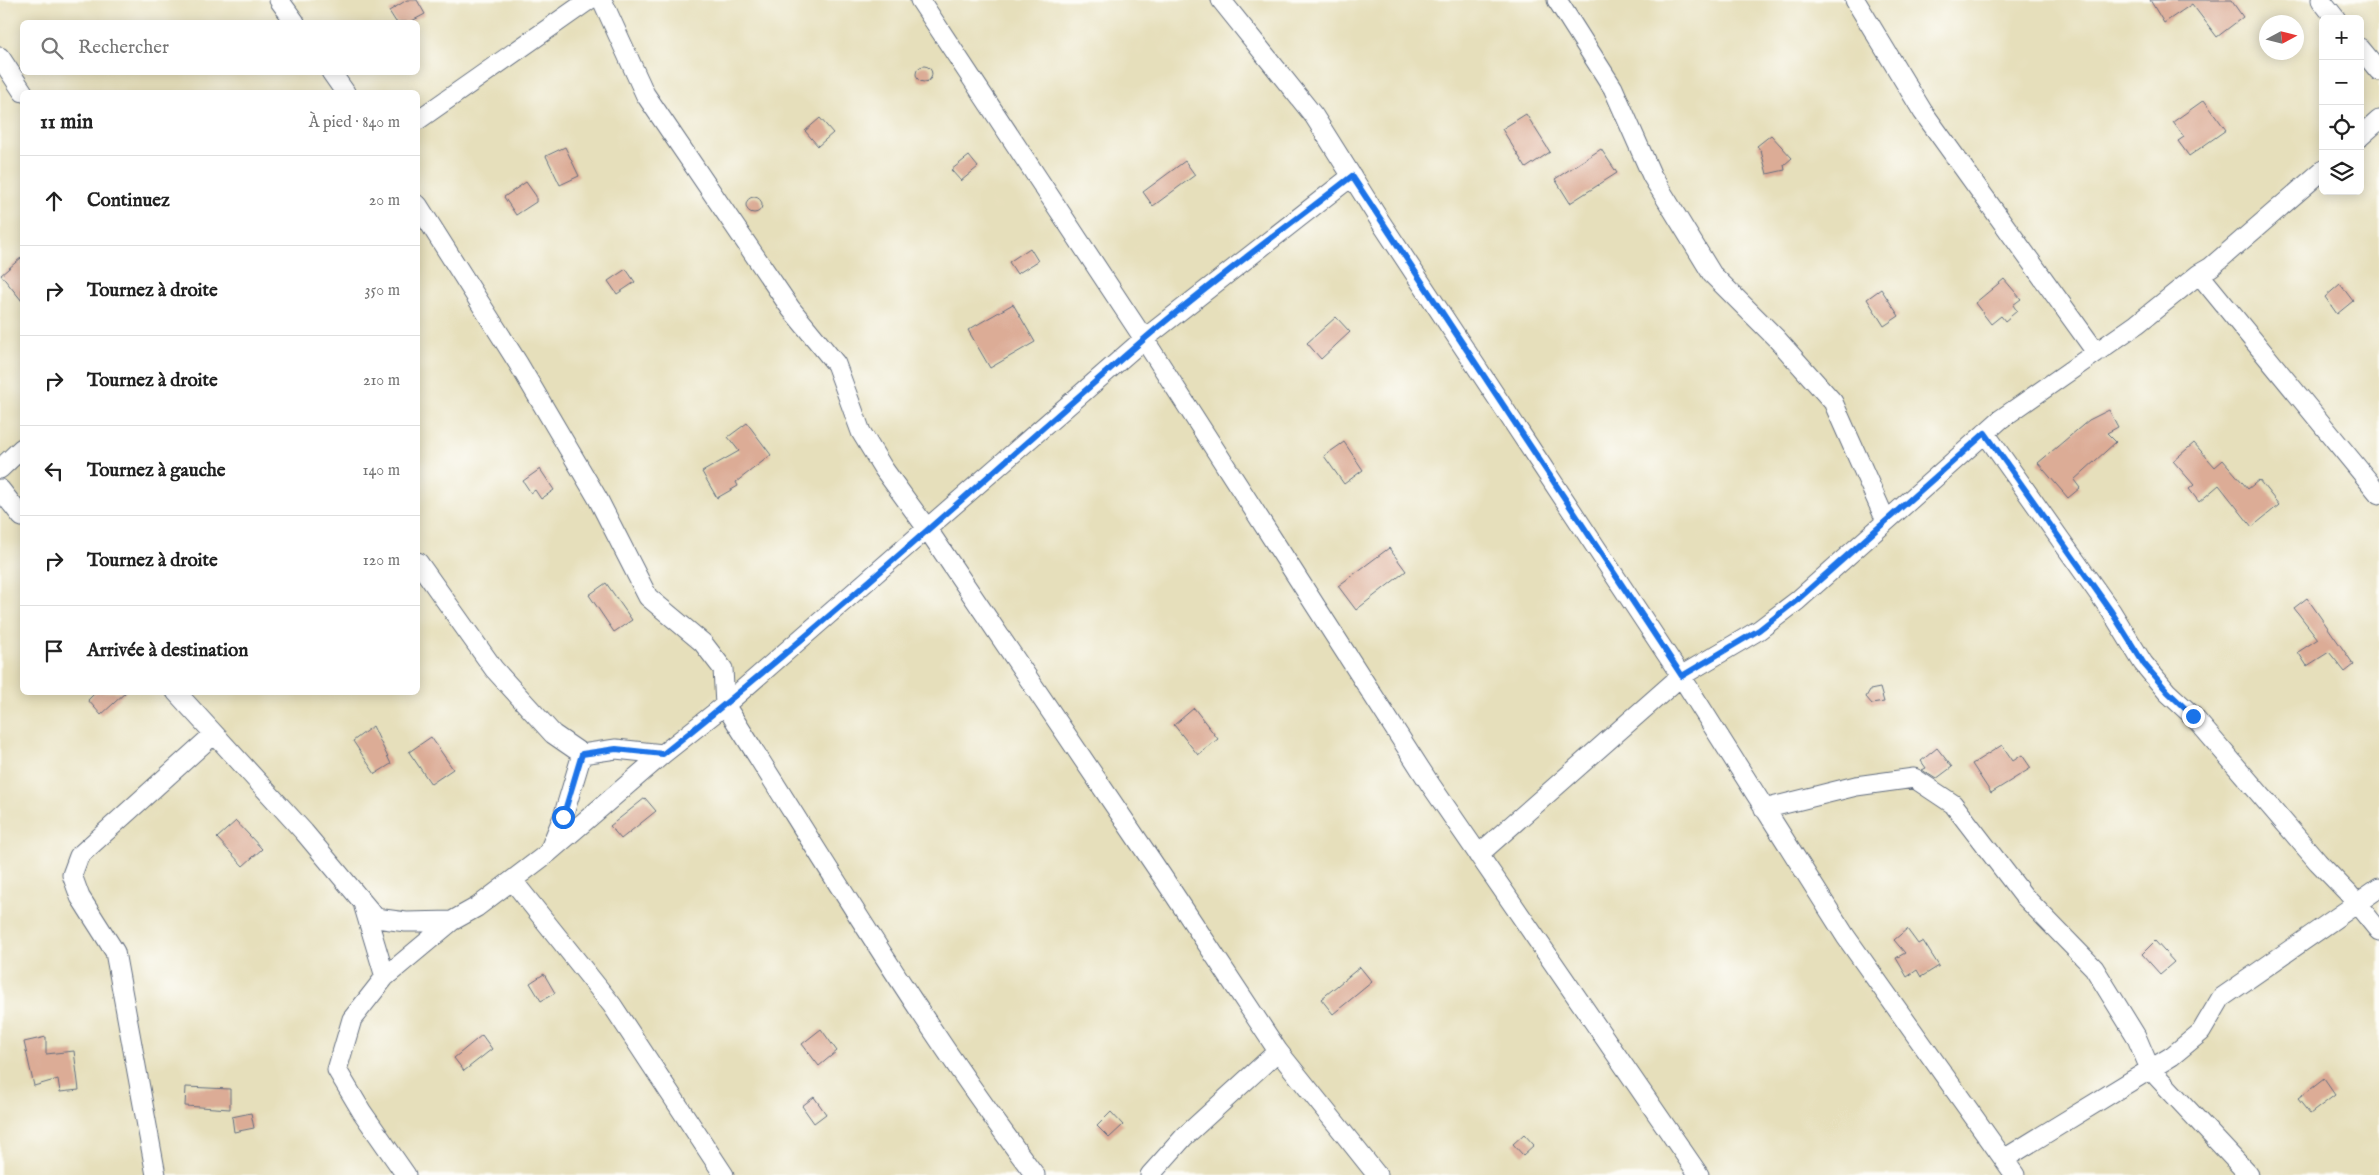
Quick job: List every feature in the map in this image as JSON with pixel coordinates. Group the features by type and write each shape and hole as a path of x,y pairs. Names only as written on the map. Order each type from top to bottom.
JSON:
{"street":[{"path":"279,0 294,20"},
{"path":"420,119 589,0"},
{"path":"602,0 645,94 791,309 836,364 861,432 883,468 928,530 1157,867 1278,1051 1377,1175"},
{"path":"920,0 1144,339 1430,784 1699,1175"},
{"path":"1220,0 1314,116 1682,676 1846,937 2015,1175"},
{"path":"1556,0 1613,88 1652,176 1712,274 1776,338 1833,402 1886,521"},
{"path":"1855,0 1923,112 2096,352"},
{"path":"2321,0 2333,15"},
{"path":"2364,53 2379,70"},
{"path":"0,57 22,90"},
{"path":"333,75 344,90"},
{"path":"2364,133 2379,120"},
{"path":"1478,855 1682,676 1759,630 1796,601 1985,433 2058,377 2138,324 2199,274 2211,267 2319,173"},
{"path":"406,1175 362,1112 337,1070 352,1019 385,977 452,920 513,881 548,853 663,754 725,706 1144,339 1352,176"},
{"path":"420,209 518,363 553,422 598,499 648,597 703,644 723,669 725,706 923,1015 1000,1129 1035,1175"},
{"path":"2199,274 2379,494"},
{"path":"1985,433 2111,611 2144,664 2168,692 2193,716 2379,931"},
{"path":"0,469 20,450"},
{"path":"0,489 20,514"},
{"path":"420,565 494,669 553,734 582,754 616,749 663,754"},
{"path":"179,695 304,832 376,918 406,922 452,920"},
{"path":"156,1175 115,952 80,897 72,875 80,856 214,734"},
{"path":"548,853 563,817 582,754"},
{"path":"1764,809 1856,786 1914,778 1953,804 2023,895 2094,968 2136,1036 2150,1069 2250,1175"},
{"path":"513,881 612,1005 724,1175"},
{"path":"2004,1159 2172,1056 2201,1032 2221,998 2379,888"},
{"path":"363,903 385,977"},
{"path":"1150,1175 1184,1137 1278,1051"}],"building":[{"path":"407,0 417,0 425,14 414,20 395,20 389,11"},
{"path":"2150,0 2231,0 2243,17 2217,37 2192,4 2164,23"},
{"path":"924,66 932,74 924,82 916,74"},
{"path":"2204,100 2226,130 2189,156 2178,141 2184,137 2173,122"},
{"path":"1526,114 1550,152 1526,168 1502,129"},
{"path":"820,118 833,133 818,146 805,131"},
{"path":"1771,135 1792,158 1784,165 1785,170 1767,174 1761,151 1757,146"},
{"path":"565,147 579,176 560,185 546,156"},
{"path":"1601,149 1617,173 1570,203 1555,179"},
{"path":"969,156 978,167 961,181 951,170"},
{"path":"1185,161 1195,175 1153,206 1143,192"},
{"path":"526,182 536,196 536,202 516,215 504,197"},
{"path":"754,197 762,205 754,213 746,205"},
{"path":"1030,248 1038,261 1017,274 1009,262"},
{"path":"20,259 20,299 1,275"},
{"path":"626,269 635,282 617,294 608,281"},
{"path":"2004,279 2021,299 2013,305 2017,311 2005,321 2001,316 1991,324 1975,303"},
{"path":"2340,284 2353,301 2337,314 2325,297"},
{"path":"1881,289 1899,316 1884,326 1867,299"},
{"path":"1013,304 1035,342 990,368 968,330"},
{"path":"1336,317 1350,332 1321,359 1307,343"},
{"path":"2109,410 2118,427 2107,433 2116,442 2074,480 2080,488 2068,498 2038,463 2089,420"},
{"path":"747,423 771,455 736,482 738,486 717,498 702,472 739,451 728,437"},
{"path":"1344,442 1363,470 1344,484 1324,456"},
{"path":"2194,443 2215,467 2223,460 2248,489 2259,480 2279,505 2252,527 2219,485 2199,502 2189,489 2194,485 2173,461"},
{"path":"540,469 554,490 541,499 535,490 531,493 523,481"},
{"path":"1389,548 1406,571 1356,610 1338,586"},
{"path":"606,583 632,620 614,632 589,595"},
{"path":"2307,598 2354,665 2345,672 2329,652 2307,666 2298,652 2318,639 2294,608"},
{"path":"1880,688 1884,702 1872,704 1866,697 1870,690"},
{"path":"93,695 123,695 101,715 88,700"},
{"path":"1194,708 1218,739 1198,755 1174,725"},
{"path":"373,726 391,764 375,774 353,741"},
{"path":"431,737 453,769 431,784 409,752"},
{"path":"2002,745 2013,761 2022,755 2031,768 1991,793 1972,764"},
{"path":"1937,748 1952,767 1936,779 1922,770 1926,768 1921,761"},
{"path":"645,798 656,811 621,839 610,826"},
{"path":"236,821 262,849 243,866 217,838"},
{"path":"1907,929 1918,944 1923,941 1939,966 1921,977 1917,970 1907,977 1896,958 1905,953 1894,940"},
{"path":"2155,941 2174,962 2160,974 2142,954"},
{"path":"1360,967 1372,982 1333,1014 1321,999"},
{"path":"544,974 555,993 541,1001 530,983"},
{"path":"821,1029 837,1051 819,1066 802,1044"},
{"path":"482,1035 492,1049 464,1071 454,1058"},
{"path":"46,1037 46,1054 74,1051 79,1090 60,1092 58,1079 34,1086 24,1042"},
{"path":"2324,1079 2335,1095 2310,1114 2298,1099"},
{"path":"186,1087 230,1089 230,1109 185,1106"},
{"path":"814,1097 826,1114 814,1123 802,1106"},
{"path":"1111,1112 1123,1125 1109,1138 1097,1126"},
{"path":"251,1113 254,1128 234,1132 232,1117"},
{"path":"1524,1134 1534,1145 1523,1155 1513,1144"}],"route":[{"path":"563,817 582,754 616,749 663,754 725,706 1144,339 1352,176 1682,676 1759,630 1796,601 1985,433 2111,611 2144,664 2168,692 2193,716"}]}
